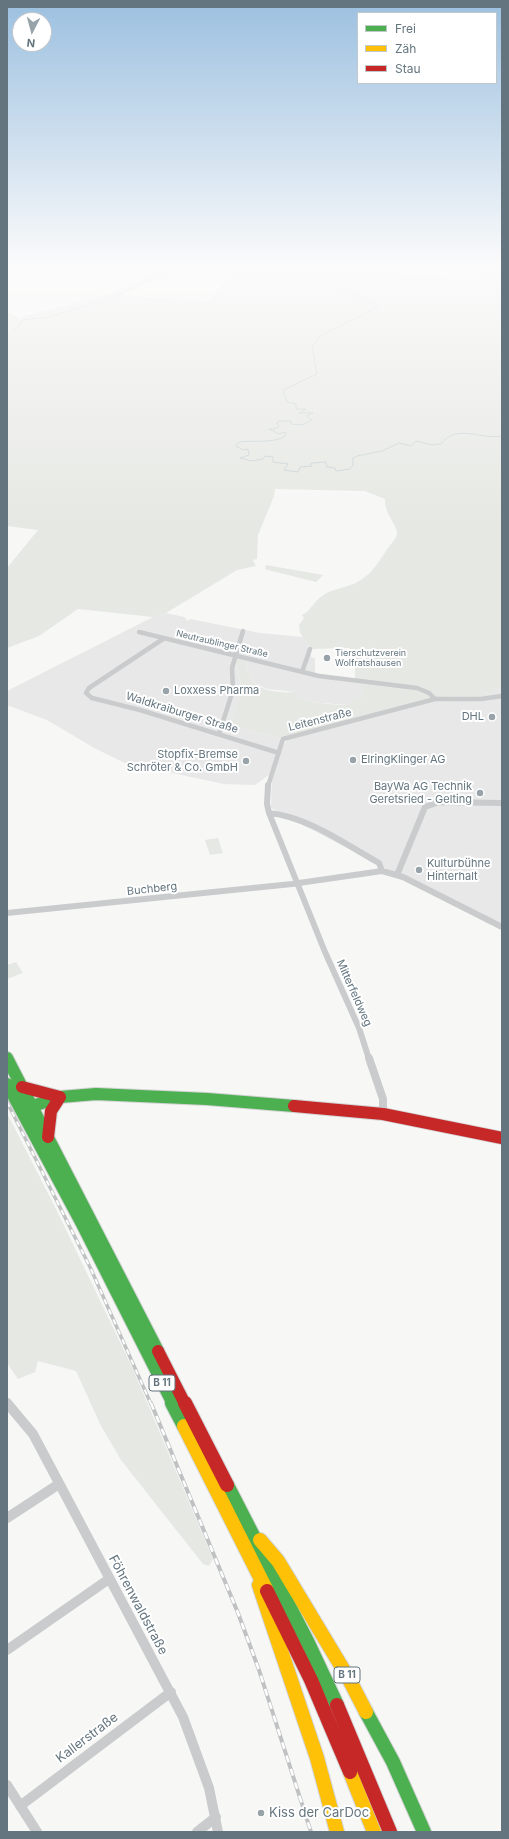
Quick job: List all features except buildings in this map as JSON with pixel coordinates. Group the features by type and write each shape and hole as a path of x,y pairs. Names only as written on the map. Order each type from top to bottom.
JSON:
{"main road":[{"name":"B 11","path":"7,1058 251,1529 308,1643 351,1736 390,1832"},
{"name":"B 11","path":"7,1084 20,1111 83,1226 242,1540 312,1684 346,1761 374,1832"},
{"path":"22,1087 60,1097"},
{"path":"20,1111 60,1097 81,1094 111,1094 214,1100 383,1114 502,1138"},
{"path":"48,1137 49,1114 51,1108 60,1097"},
{"name":"B 11","path":"251,1529 278,1561 349,1679 393,1762 424,1832"},
{"name":"B 11","path":"242,1540 317,1758 337,1832"}],"street":[{"path":"218,734 233,690 232,668 234,656 243,631"},
{"name":"Neutraublinger Straße","path":"139,632 302,672"},
{"name":"Waldkraiburger Straße","path":"163,638 89,688 86,693 92,698 140,710 279,753"},
{"path":"310,649 302,672 362,682 412,687 429,693 435,699"},
{"name":"Leitenstraße","path":"298,883 266,804 267,786 284,740 435,699 480,699 502,696"},
{"path":"397,874 425,807 439,802 502,803"},
{"path":"269,813 275,813 307,825 379,863 382,871"},
{"path":"298,883 382,871 397,874 502,927"},
{"name":"Buchberg","path":"7,913 298,883"},
{"name":"Mitterfeldweg","path":"298,883 325,952 359,1028 383,1099 383,1114"},
{"name":"Föhrenwaldstraße","path":"7,1402 33,1434 109,1579 171,1692 183,1717 199,1758 216,1817 218,1832"},
{"path":"7,1518 59,1484"},
{"path":"7,1650 109,1579"},
{"name":"Kallerstraße","path":"20,1806 171,1692"},
{"path":"7,1785 37,1832"},
{"path":"197,1832 216,1817"}],"shaded area":[{"path":"7,351 502,351 502,688 491,688 492,692 483,693 486,698 457,696 445,698 283,739 230,725 242,690 237,665 237,662 240,660 246,662 247,671 256,684 270,691 295,692 295,696 301,698 335,705 349,705 350,701 364,696 363,688 366,684 355,680 355,664 349,662 350,648 311,649 300,633 299,625 304,618 302,615 305,614 322,596 331,591 355,583 371,572 397,534 387,510 385,499 362,490 363,491 275,489 274,496 258,535 257,559 253,560 256,566 237,570 166,613 153,617 78,609 39,636 7,648 7,568 38,530 7,526"},
{"path":"266,565 323,575 316,582 265,569"},
{"path":"166,613 184,617 188,621 190,619 260,633 303,637 311,649 311,657 315,658 315,674 366,684 363,688 364,696 351,701 349,705 321,703 295,696 295,692 267,689 256,684 248,676 246,662 237,665 242,690 230,725 283,739 280,749 287,740 435,699 457,696 486,698 482,693 491,692 491,688 502,688 502,930 271,808 272,773 255,785 224,784 125,763 96,749 47,720 7,705 7,691 153,617"},
{"path":"218,838 223,853 210,855 205,840"},
{"path":"16,962 23,973 7,979 7,965"},
{"path":"7,1113 57,1211 133,1369 213,1559 209,1566 203,1564 121,1460 101,1426 76,1371 38,1361 35,1372 18,1379 7,1363"}],"waterway":[{"path":"313,351 317,374 283,390 287,402 296,404 296,409 306,409 299,413 313,413 306,416 312,420 302,425 291,424 291,421 279,421 277,423 279,426 275,429 269,429 279,434 285,432 286,435 277,440 239,442 236,446 243,450 248,449 249,455 240,458 252,461 263,459 265,456 273,457 273,462 288,464 284,470 298,472 300,467 312,466 310,464 312,463 326,462 327,467 335,468 336,471 350,469 353,465 353,458 357,456 382,451 399,443 411,446 416,441 432,445 441,444 454,434 462,433 494,437 502,436"}],"railway":[{"path":"7,1102 90,1267 151,1404"},
{"path":"151,1403 238,1613 259,1670 311,1832"}],"traffic: fast":[{"path":"7,1058 158,1351"},
{"path":"7,1084 83,1226 184,1426"},
{"path":"27,1108 60,1097 96,1094 207,1099 294,1106"},
{"path":"227,1485 308,1643 337,1705"},
{"path":"366,1712 393,1762 424,1832"}],"traffic: slow":[{"path":"184,1426 267,1591"},
{"path":"260,1540 278,1561 349,1679 366,1712"},
{"path":"259,1585 317,1758 337,1832"},
{"path":"350,1772 374,1832"}],"traffic: jam":[{"path":"22,1087 60,1097 51,1111 48,1137"},
{"path":"294,1106 383,1114 502,1138"},
{"path":"158,1351 227,1485"},
{"path":"267,1591 311,1680 350,1772"},
{"path":"337,1705 390,1832"}],"place":[{"name":"Tierschutzverein Wolfratshausen","path":"327,658"},
{"name":"Loxxess Pharma","path":"166,691"},
{"name":"DHL","path":"492,717"},
{"name":"ElringKlinger AG","path":"353,760"},
{"name":"Stopfix-Bremse Schröter & Co. GmbH","path":"246,761"},
{"name":"BayWa AG Technik Geretsried - Gelting","path":"480,793"},
{"name":"Kulturbühne Hinterhalt","path":"419,870"},
{"name":"Kiss der CarDoc","path":"261,1813"}]}
